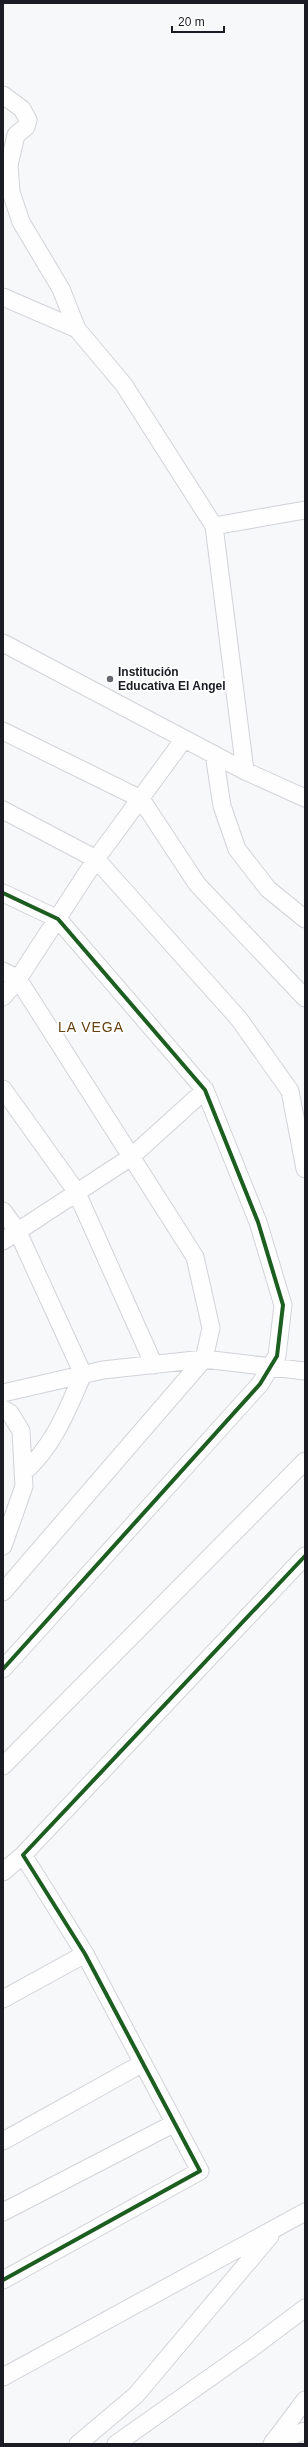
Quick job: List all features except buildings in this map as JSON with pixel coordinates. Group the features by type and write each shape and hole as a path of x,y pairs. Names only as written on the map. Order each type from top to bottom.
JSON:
{"street":[{"path":"3,95 22,109 28,120 26,127 16,135 9,165 11,192 21,222 61,289 77,330 124,385 214,526 245,771"},
{"path":"3,297 77,330"},
{"path":"214,526 305,510"},
{"path":"3,643 245,771 305,798"},
{"path":"3,731 141,799 197,884 305,998"},
{"path":"3,997 10,975 58,919 96,859 184,739"},
{"path":"214,754 222,806 238,850 268,889 305,919"},
{"path":"3,810 96,859 239,1019 290,1091 305,1169"},
{"path":"3,893 58,919 205,1090 258,1222 282,1305 277,1356 260,1384 3,1669"},
{"path":"3,1592 204,1359 211,1328 195,1258 131,1157 10,975"},
{"path":"3,1089 76,1191 154,1365"},
{"path":"3,1241 76,1191 131,1157 205,1090"},
{"path":"3,1211 17,1230 83,1374 61,1425 38,1460 23,1473"},
{"path":"4,1390 83,1374 204,1359 305,1371"},
{"path":"3,1409 10,1413 21,1431 24,1486 3,1546"},
{"path":"3,1766 305,1461"},
{"path":"3,1872 23,1855 305,1556"},
{"path":"3,2280 200,2171 85,1954 23,1855"},
{"path":"3,1999 85,1954"},
{"path":"3,2141 143,2063"},
{"path":"3,2212 175,2124"},
{"path":"3,2377 305,2212"},
{"path":"78,2444 136,2395 278,2227"},
{"path":"116,2444 302,2311"},
{"path":"272,2443 305,2400"},
{"path":"272,2443 305,2431"}],"cycle path":[{"path":"3,893 58,919 205,1090 258,1222 283,1305 277,1356 260,1384 3,1669"},
{"path":"3,2280 200,2171 85,1954 23,1855 305,1556"}],"place":[{"name":"Institución Educativa El Angel","path":"110,679"}],"district":[{"name":"LA VEGA","path":"91,1027"}]}
